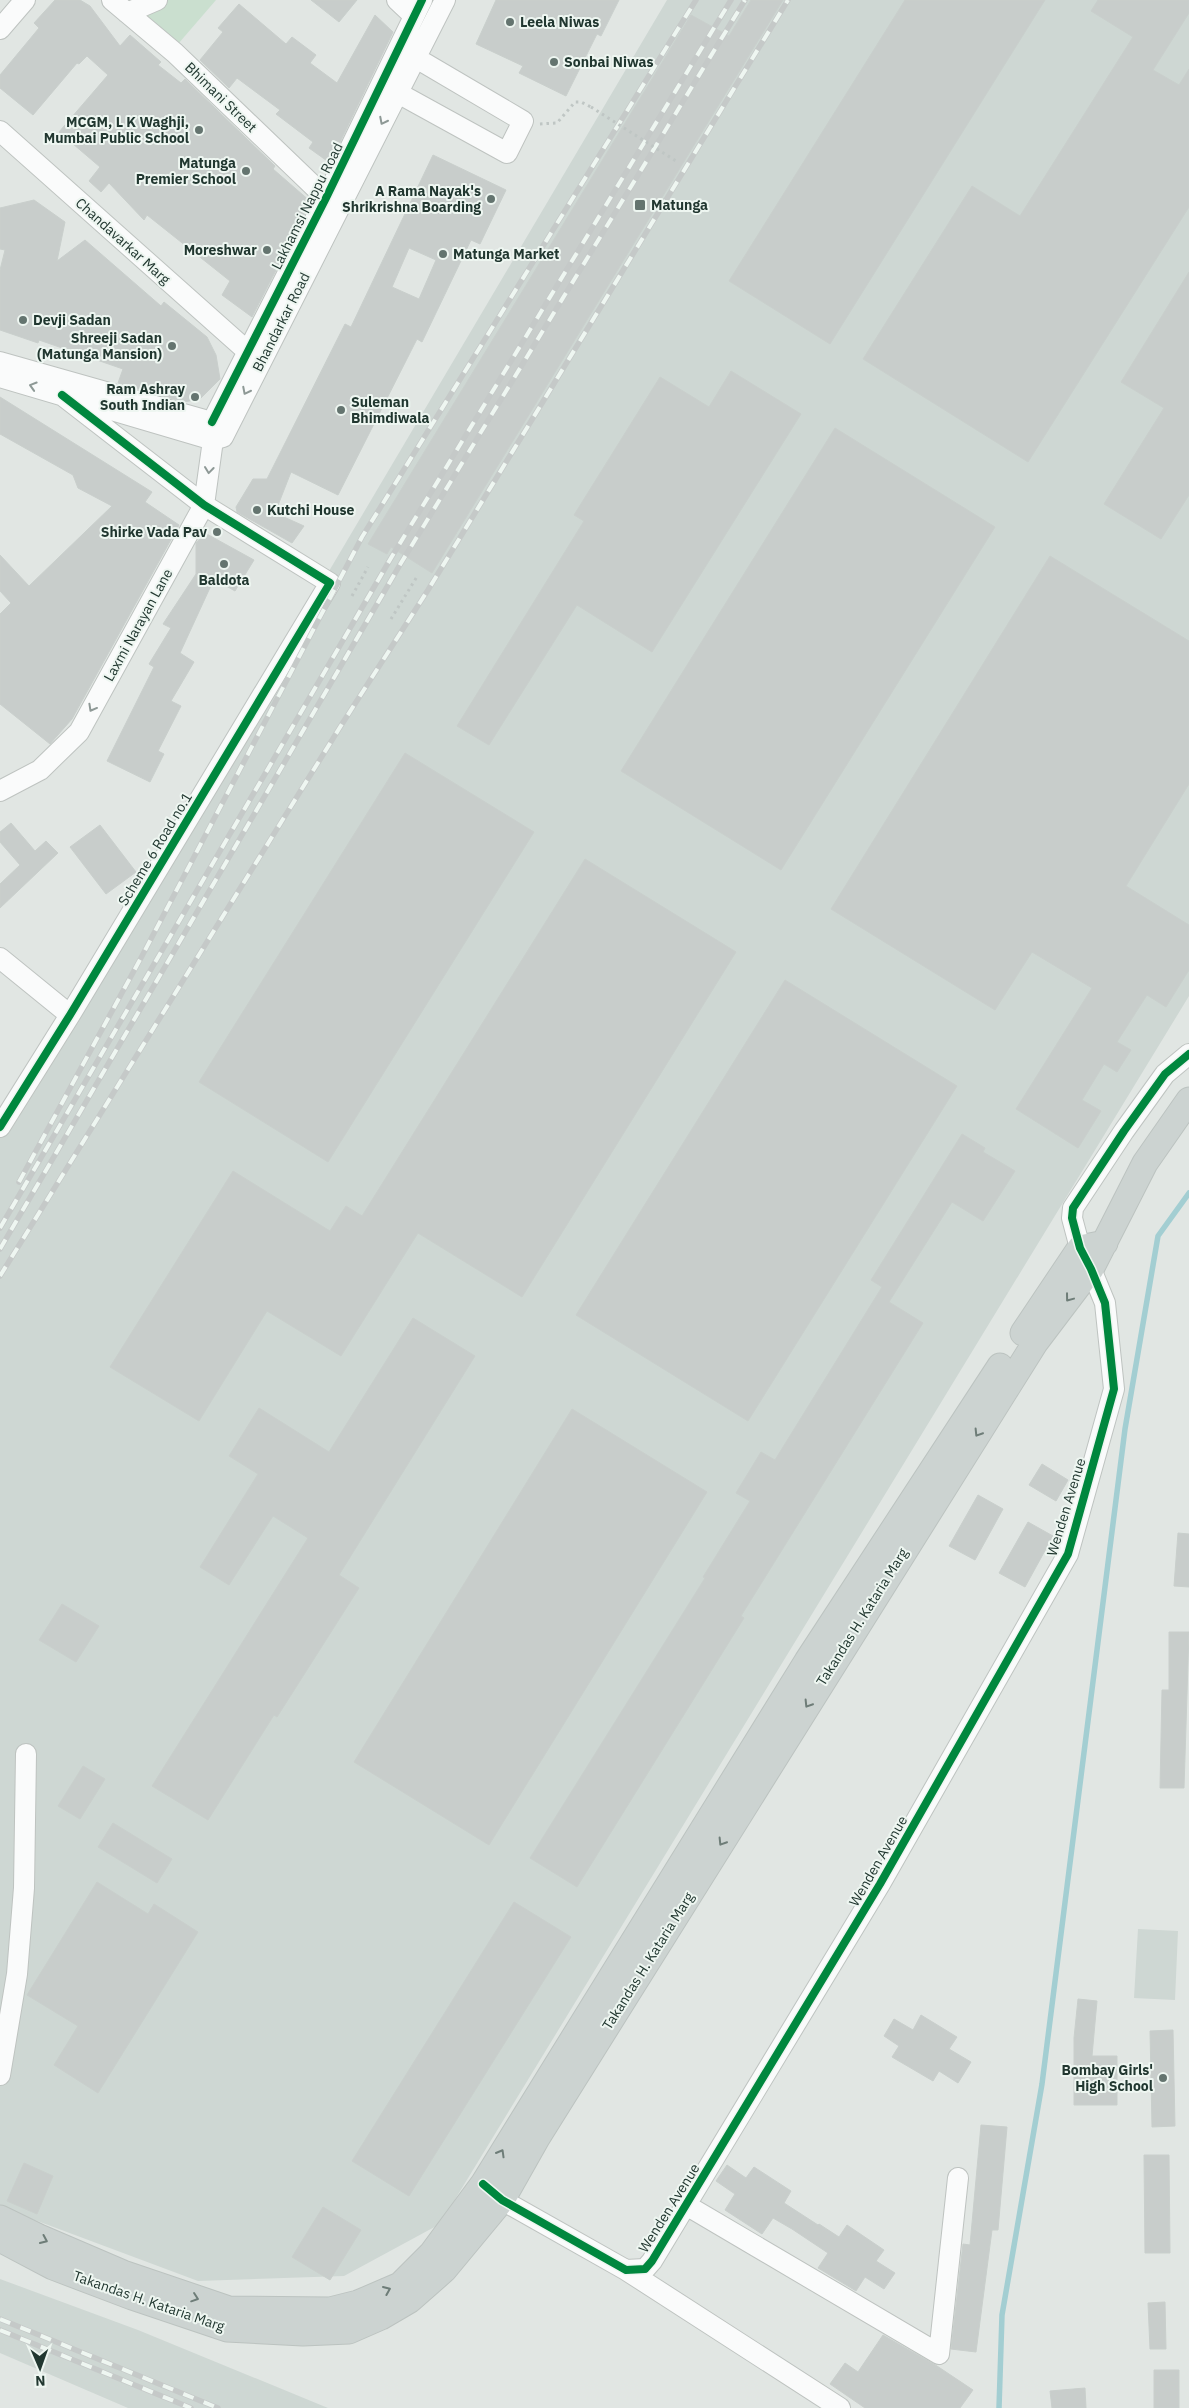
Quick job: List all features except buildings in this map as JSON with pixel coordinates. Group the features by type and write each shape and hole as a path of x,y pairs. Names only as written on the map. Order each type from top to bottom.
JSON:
{"main road":[{"name":"Takandas H. Kataria Marg","path":"361,2313 410,2300 444,2270 502,2200 898,1539 1029,1337 1085,1258 1104,1243 1145,1163 1189,1100"},
{"name":"Takandas H. Kataria Marg","path":"6,2232 53,2267 99,2274 228,2319 303,2334 349,2331 361,2313 400,2285 432,2252 483,2184 797,1677 898,1539"}],"street":[{"path":"0,29 25,0"},
{"path":"119,6 157,0"},
{"path":"396,0 418,8"},
{"name":"Bhandarkar Road","path":"212,431 222,437 445,0"},
{"name":"Bhimani Street","path":"119,6 175,53 326,198"},
{"name":"Lakhamsi Nappu Road","path":"212,431 246,350 326,198 418,8"},
{"path":"398,93 507,154 523,121 416,58"},
{"name":"Chandavarkar Marg","path":"0,131 246,350"},
{"path":"0,362 212,431"},
{"path":"0,376 62,395 212,431"},
{"path":"62,395 204,505"},
{"name":"Laxmi Narayan Lane","path":"0,792 40,770 79,732 204,505 212,431"},
{"name":"Scheme 6 Road no.1","path":"0,1126 70,1015 330,583 204,505"},
{"path":"0,958 70,1015"},
{"name":"Wenden Avenue","path":"626,2270 645,2269 652,2261 880,1884 1068,1554 1114,1388 1105,1303 1085,1258 1072,1218 1073,1208 1124,1131 1165,1074 1189,1054"},
{"path":"0,2075 17,1974 24,1888 26,1754"},
{"path":"686,2205 939,2354 958,2178"},
{"path":"483,2184 502,2200 626,2270 840,2408"}],"path":[{"path":"523,121 551,125 564,117 574,102 581,102 676,161"},
{"path":"352,596 368,567"},
{"path":"390,620 418,575"}],"shaded area":[{"path":"667,0 1189,0 1189,996 440,2224 344,2276 198,2281 0,2207 0,1127"},
{"path":"1138,1929 1178,1931 1175,2000 1134,1998"},
{"path":"0,2279 138,2330 328,2408 128,2408 0,2353"}],"green space":[{"path":"114,0 216,0 172,51"}],"waterway":[{"path":"999,2408 1002,2315 1042,2084 1125,1429 1158,1236 1189,1193"}],"railway":[{"path":"19,1182 142,956 362,537 696,0"},
{"path":"0,1228 391,558 731,0"},
{"path":"0,1249 401,563 745,0"},
{"path":"0,1276 342,724 428,590 788,0"},
{"path":"0,2319 218,2408"},
{"path":"0,2330 191,2408"}],"cycle path":[{"path":"212,422 326,198 422,0"},
{"path":"0,1127 70,1015 330,583 204,505 62,395"},
{"path":"483,2184 502,2200 626,2270 645,2269 652,2261 880,1884 1068,1554 1114,1389 1105,1303 1080,1248 1072,1218 1073,1208 1124,1131 1165,1074 1189,1054"}],"place":[{"name":"Leela Niwas","path":"510,22"},
{"name":"Sonbai Niwas","path":"554,62"},
{"name":"MCGM, L K Waghji, Mumbai Public School","path":"199,130"},
{"name":"Matunga Premier School","path":"246,171"},
{"name":"A Rama Nayak's Shrikrishna Boarding","path":"491,199"},
{"name":"Matunga","path":"640,205"},
{"name":"Moreshwar","path":"267,250"},
{"name":"Matunga Market","path":"443,254"},
{"name":"Devji Sadan","path":"23,320"},
{"name":"Shreeji Sadan (Matunga Mansion)","path":"172,346"},
{"name":"Ram Ashray South Indian","path":"195,397"},
{"name":"Suleman Bhimdiwala","path":"341,410"},
{"name":"Kutchi House","path":"257,510"},
{"name":"Shirke Vada Pav","path":"217,532"},
{"name":"Baldota","path":"224,564"},
{"name":"Bombay Girls' High School","path":"1163,2078"}]}
